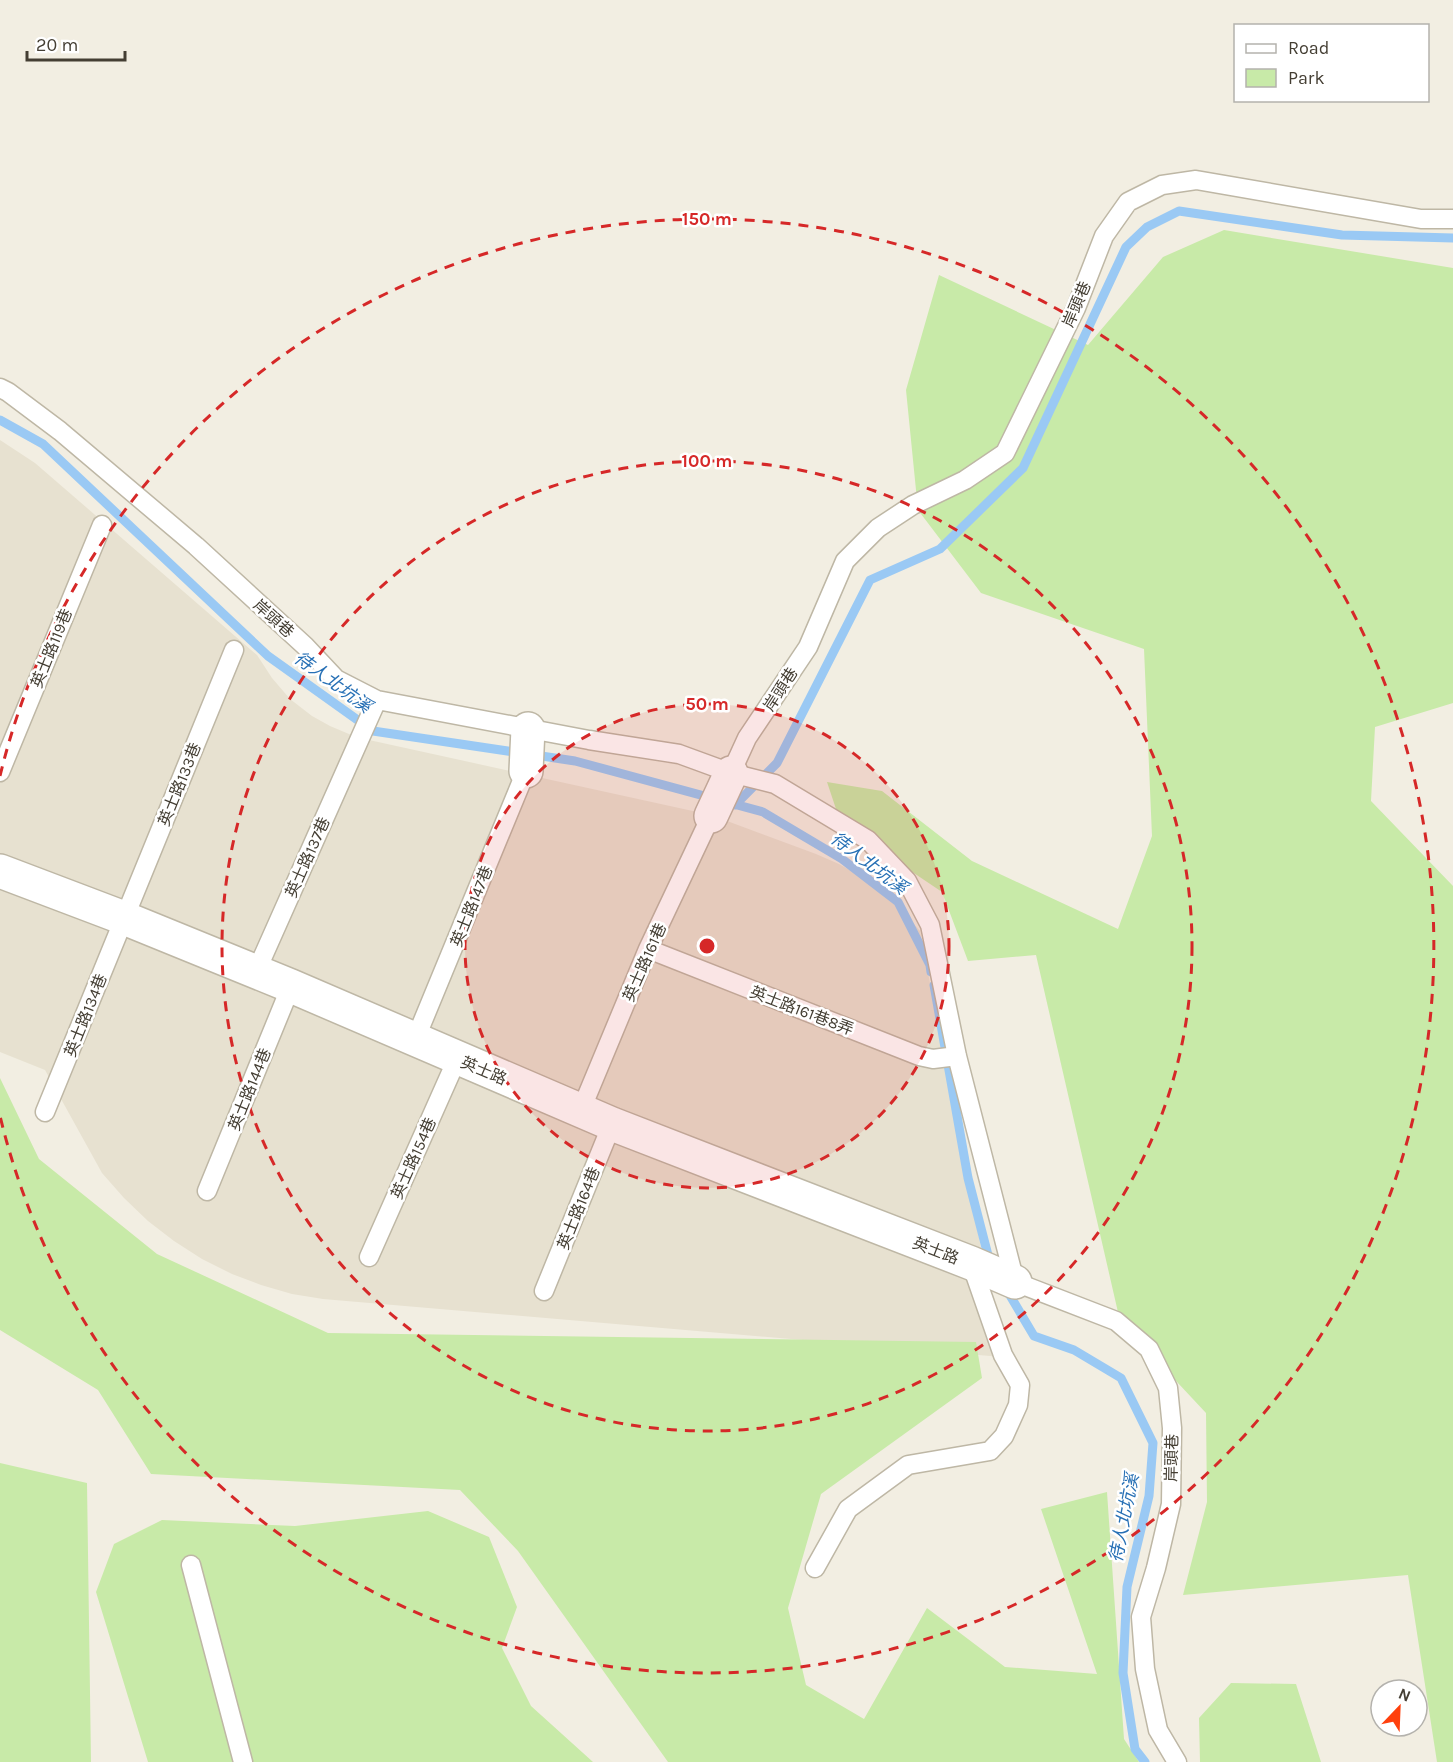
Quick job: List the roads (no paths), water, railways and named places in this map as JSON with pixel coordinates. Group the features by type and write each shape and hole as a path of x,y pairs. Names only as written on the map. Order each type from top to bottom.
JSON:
{"street":[{"path":"526,771 528,729"},
{"path":"711,816 731,774"},
{"name":"英士路","path":"0,871 124,918 291,986 612,1124 971,1263"},
{"name":"岸頭巷","path":"971,1263 1015,1282"}],"lane":[{"name":"岸頭巷","path":"0,388 60,431 196,546 305,646 336,679 377,700 528,729 679,754 731,774 747,738 808,647 845,561 878,528 913,505 965,480 1005,453 1076,308 1104,236 1128,202 1162,184 1196,180 1421,219 1453,219"},
{"name":"英士路119巷","path":"0,772 102,525"},
{"name":"英士路133巷","path":"124,918 234,650"},
{"name":"英士路137巷","path":"256,972 377,700"},
{"name":"英士路147巷","path":"415,1040 526,771"},
{"path":"731,774 776,784 868,840 907,881 930,925 957,1056 1015,1282"},
{"name":"英士路161巷","path":"581,1110 648,949 711,816"},
{"name":"英士路134巷","path":"45,1112 124,918"},
{"name":"英士路161巷8弄","path":"648,949 919,1056 933,1059 957,1056"},
{"name":"英士路144巷","path":"207,1191 291,986"},
{"name":"英士路154巷","path":"369,1257 457,1059"},
{"name":"英士路164巷","path":"544,1291 612,1124"},
{"path":"815,1568 848,1509 908,1465 990,1451 1004,1436 1018,1405 1020,1385 1003,1355 971,1263"},
{"name":"岸頭巷","path":"1015,1282 1116,1321 1149,1349 1168,1389 1172,1428 1171,1504 1156,1568 1141,1617 1145,1668 1158,1730 1177,1762"},
{"path":"190,1565 243,1762"}],"waterway":[{"path":"735,805 777,763 870,580 940,549 1023,468 1126,247 1147,227 1179,211 1342,235 1453,238"},
{"name":"待人北坑溪","path":"0,420 43,444 268,656 373,731 575,761 763,812 842,859 898,902 930,965 931,972"},
{"name":"待人北坑溪","path":"934,985 968,1178 990,1263"},
{"name":"待人北坑溪","path":"1005,1287 1034,1336 1074,1350 1121,1378 1153,1443 1149,1496 1127,1587 1123,1673 1135,1749 1145,1762"}]}
